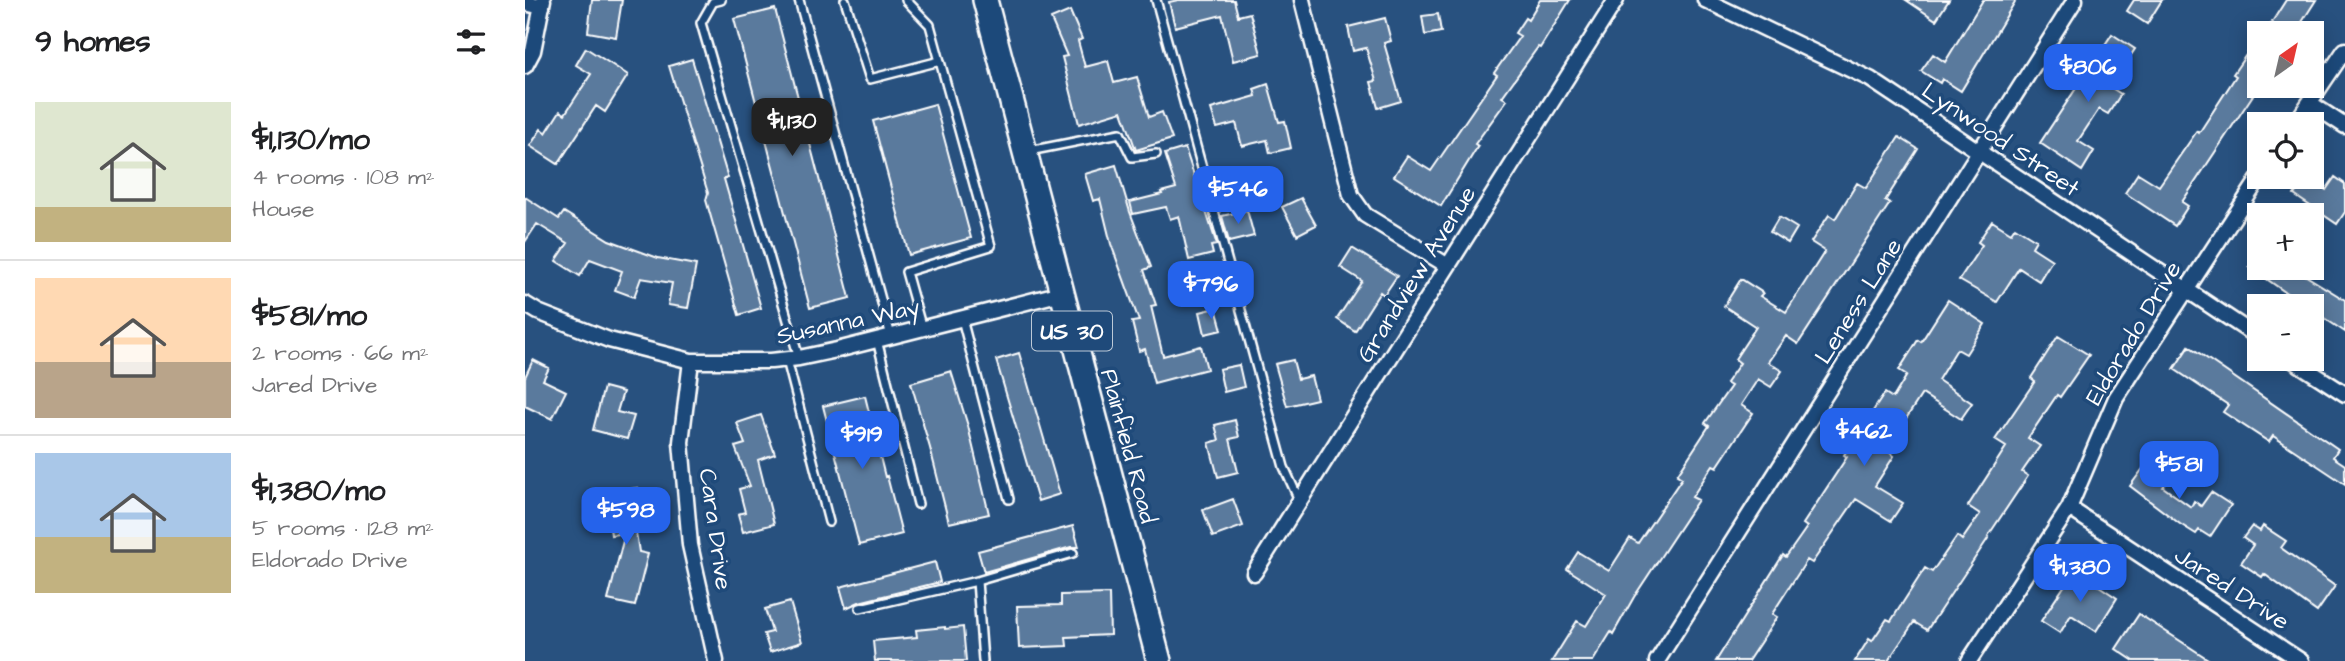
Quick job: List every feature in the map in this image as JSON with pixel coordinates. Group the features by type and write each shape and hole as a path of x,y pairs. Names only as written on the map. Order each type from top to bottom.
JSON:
{"main road":[{"name":"Plainfield Road","path":"985,0 1159,661"}],"street":[{"path":"1301,0 1352,195 1364,215 1448,266"},
{"name":"Grandview Avenue","path":"1254,573 1616,0"},
{"name":"Lynwood Street","path":"1705,0 1870,79 2247,330"},
{"name":"Leness Lane","path":"1657,661 2075,0"},
{"path":"525,4 542,3 533,51 525,66"},
{"path":"2304,112 2345,50"},
{"path":"2310,103 2345,126"},
{"name":"Eldorado Drive","path":"1969,661 2069,508 2116,398 2252,189"},
{"name":"Susanna Way","path":"525,304 538,312 609,340 691,361 793,359 1062,293"},
{"name":"Cara Drive","path":"691,361 681,442 690,545 716,661"},
{"path":"2310,371 2345,394"},
{"name":"Jared Drive","path":"2069,508 2301,661"}],"lane":[{"path":"721,0 713,2 701,23 793,359 829,522"},
{"path":"799,0 884,338 918,504"},
{"path":"845,0 870,79 940,61"},
{"path":"906,0 930,25 991,246 906,272 922,329"},
{"path":"1156,0 1284,467 1300,501"},
{"path":"1025,152 1120,133 1132,157 1156,154"},
{"path":"962,318 1009,499"},
{"path":"860,608 977,581 1073,553"},
{"path":"977,581 983,661"}],"building":[{"path":"592,0 622,0 616,37 588,32"},
{"path":"1234,0 1238,16 1250,13 1261,54 1233,61 1222,15 1175,27 1169,2"},
{"path":"1540,0 1570,0 1540,48 1538,47 1502,97 1507,100 1475,144 1478,146 1441,206 1394,176 1407,156 1431,171 1497,75 1494,73 1520,36 1515,33 1525,18 1528,20"},
{"path":"1906,0 1949,0 1936,20"},
{"path":"1983,0 2016,0 1961,91 1942,79 1940,83 1921,71 1933,54 1945,62"},
{"path":"2134,0 2162,0 2147,24 2127,11"},
{"path":"2286,0 2316,0 2303,21 2273,21"},
{"path":"775,9 850,298 810,308 734,19"},
{"path":"1070,11 1082,39 1078,41 1085,67 1108,61 1114,83 1137,77 1149,117 1162,112 1172,139 1136,150 1122,111 1079,124 1062,57 1067,56 1051,19"},
{"path":"1438,14 1441,32 1425,35 1422,16"},
{"path":"1385,18 1391,41 1384,43 1401,101 1378,108 1371,82 1376,81 1366,48 1353,51 1348,27"},
{"path":"2112,34 2135,49 2110,87 2121,94 2108,114 2099,109 2078,141 2094,151 2082,171 2040,143"},
{"path":"586,48 628,75 605,112 596,106 558,164 530,146 541,129 546,133 560,111 565,114 591,74 576,65"},
{"path":"2247,54 2247,98 2251,98 2182,202 2188,206 2175,226 2125,193 2138,173 2159,186 2197,131 2199,133 2236,76 2233,74"},
{"path":"692,59 728,178 724,179 761,308 739,315 706,200 708,193 669,66"},
{"path":"1268,84 1279,122 1285,121 1291,148 1270,153 1267,140 1242,146 1236,123 1217,128 1211,109 1256,96 1254,89"},
{"path":"935,104 971,238 909,255 873,121"},
{"path":"1899,137 1918,149 1885,201 1890,203 1798,344 1786,336 1768,362 1782,371 1771,387 1758,379 1741,405 1753,413 1717,467 1713,465 1692,497 1698,500 1613,634 1611,632 1593,661 1552,661 1577,621 1586,626 1606,594 1567,569 1578,552 1609,571 1630,538 1638,543 1682,478 1677,475 1709,426 1705,423 1731,386 1726,383 1740,363 1735,359 1756,327 1724,306 1741,279 1763,293 1760,296 1786,312 1825,251 1811,242 1829,215 1835,219 1857,183 1866,188"},
{"path":"1185,148 1217,245 1211,246 1213,254 1189,260 1179,216 1170,219 1166,207 1133,214 1130,202 1176,188 1165,154"},
{"path":"1116,165 1151,267 1144,270 1156,305 1151,306 1163,356 1201,346 1207,369 1154,383 1145,349 1139,351 1132,322 1139,321 1111,244 1100,199 1093,201 1085,174"},
{"path":"2335,177 2345,184 2345,212 2337,224 2324,215 2324,203 2306,203 2294,195 2298,189 2326,190"},
{"path":"525,197 559,219 564,212 609,240 658,258 696,265 688,308 668,305 672,283 641,278 634,297 615,290 622,271 590,259 580,276 556,261 568,243 537,224 525,242"},
{"path":"1301,198 1316,225 1297,235 1282,207"},
{"path":"1247,210 1254,236 1229,242 1222,216"},
{"path":"1779,217 1797,228 1788,243 1770,232"},
{"path":"1992,221 2011,233 2015,227 2036,240 2032,247 2052,260 2039,281 2019,268 1997,302 1959,280 1982,245 1978,242"},
{"path":"1352,248 1397,276 1384,295 1380,292 1355,331 1337,319 1362,281 1340,267"},
{"path":"2268,280 2313,280 2345,300 2345,332 2324,318 2324,294 2288,294"},
{"path":"1948,300 1985,324 1966,354 1957,349 1938,380 1972,403 1961,419 1922,394 1891,442 1895,444 1890,453 1894,456 1875,486 1903,503 1891,521 1856,499 1812,563 1807,560 1772,614 1777,617 1748,661 1716,661 1783,555 1786,557 1807,527 1803,524 1847,457 1844,455 1855,437 1864,443 1880,420 1871,414 1885,393 1893,398 1907,375 1899,370"},
{"path":"1216,308 1222,330 1205,334 1200,312"},
{"path":"2058,336 2089,355 2028,438 2040,446 2022,472 2028,476 1927,630 1914,622 1888,661 1855,661 1869,639 1872,641 1887,619 1891,621 1925,568 1932,572 1957,536 1962,540 1980,514 1968,506 2006,447 1995,440 2035,381 2031,378"},
{"path":"2189,346 2338,449 2333,457 2345,465 2345,484 2273,436 2269,442 2223,412 2228,405 2174,369"},
{"path":"1019,353 1060,494 1038,501 996,360"},
{"path":"533,360 549,368 543,380 566,391 552,419 525,406 525,377"},
{"path":"1293,360 1298,379 1311,376 1317,399 1287,406 1275,364"},
{"path":"1239,365 1244,387 1224,392 1219,369"},
{"path":"951,371 968,426 989,514 949,523 911,383"},
{"path":"604,387 623,392 617,412 634,416 627,439 593,430"},
{"path":"865,396 902,534 859,545 823,406"},
{"path":"761,415 775,454 758,460 774,524 743,532 738,514 745,512 739,489 750,486 735,447 745,444 737,423"},
{"path":"1235,420 1239,437 1230,439 1238,472 1218,477 1209,443 1219,440 1215,425"},
{"path":"2151,458 2172,473 2163,487 2191,507 2194,501 2201,506 2211,492 2231,505 2210,537 2199,530 2196,534 2180,524 2130,486"},
{"path":"637,488 639,506 632,507 639,552 648,554 635,606 608,600 625,533 611,535 605,493"},
{"path":"1233,499 1243,526 1213,537 1203,510"},
{"path":"1073,526 1079,547 984,572 978,551"},
{"path":"2252,526 2260,531 2263,526 2286,541 2281,548 2335,586 2317,612 2264,574 2262,577 2241,563 2253,545 2243,538"},
{"path":"935,562 940,582 859,602 846,608 840,587"},
{"path":"2075,570 2117,598 2096,631 2071,615 2060,633 2041,621"},
{"path":"1109,594 1110,635 1066,637 1067,646 1019,648 1017,606 1061,605 1061,595"},
{"path":"790,602 802,642 770,652 764,634 772,632 765,609"},
{"path":"2139,614 2211,661 2134,661 2116,649"},
{"path":"963,627 966,661 875,661 873,641 917,637 916,630"}]}
